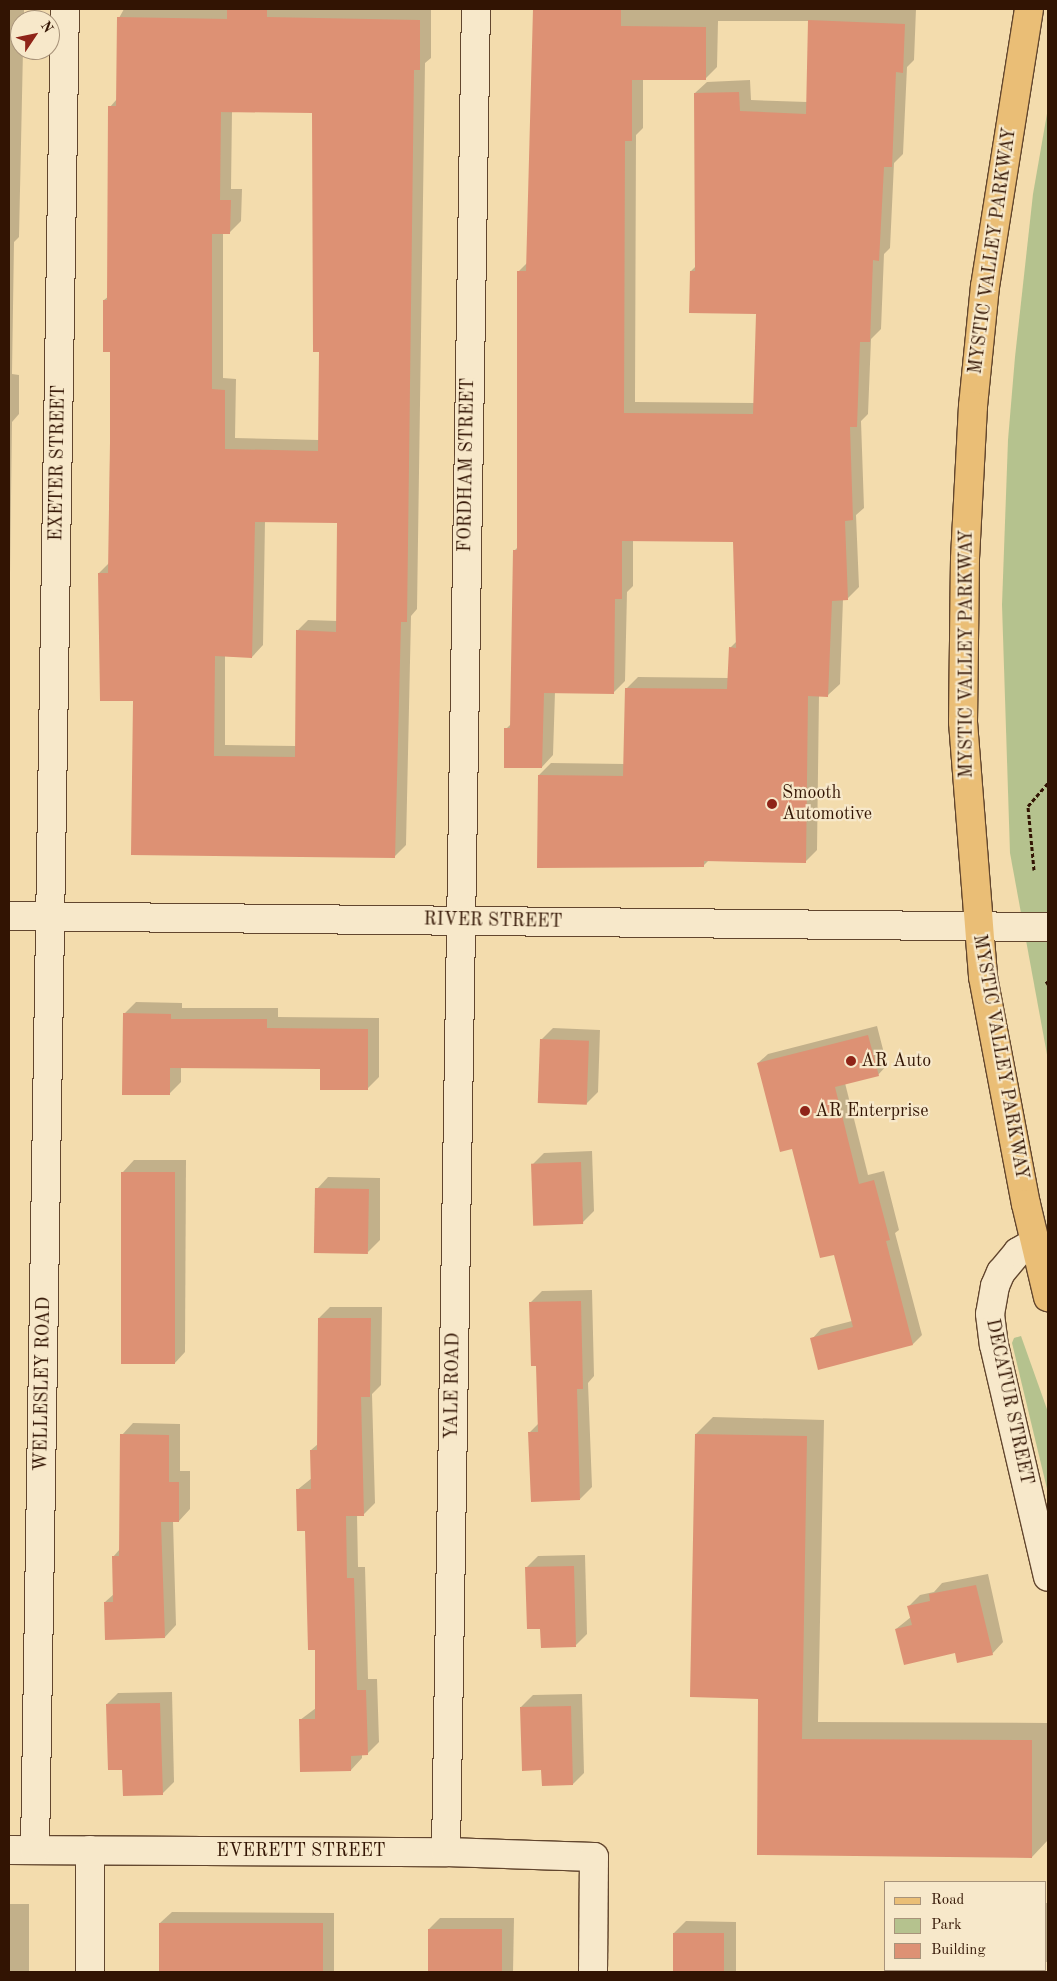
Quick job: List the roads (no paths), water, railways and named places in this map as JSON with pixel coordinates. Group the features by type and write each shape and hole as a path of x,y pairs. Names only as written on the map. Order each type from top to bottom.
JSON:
{"main road":[{"name":"MYSTIC VALLEY PARKWAY","path":"1029,9 985,286 972,406 965,559 963,722 978,928 986,994 1035,1242 1048,1297"}],"street":[{"name":"EXETER STREET","path":"51,918 65,9"},
{"name":"FORDHAM STREET","path":"459,920 476,9"},
{"name":"RIVER STREET","path":"9,916 51,918 459,920 978,928 1048,927"},
{"name":"WELLESLEY ROAD","path":"22,1850 51,918"},
{"name":"YALE ROAD","path":"446,1852 459,920"},
{"name":"DECATUR STREET","path":"1035,1242 1009,1262 995,1286 992,1299 991,1330 1048,1577"},
{"name":"EVERETT STREET","path":"22,1850 446,1852 594,1857 593,1972"},
{"path":"90,1850 90,1972"}],"place":[{"name":"Smooth Automotive","path":"772,804"},
{"name":"AR Auto","path":"851,1061"},
{"name":"AR Enterprise","path":"805,1111"}]}
